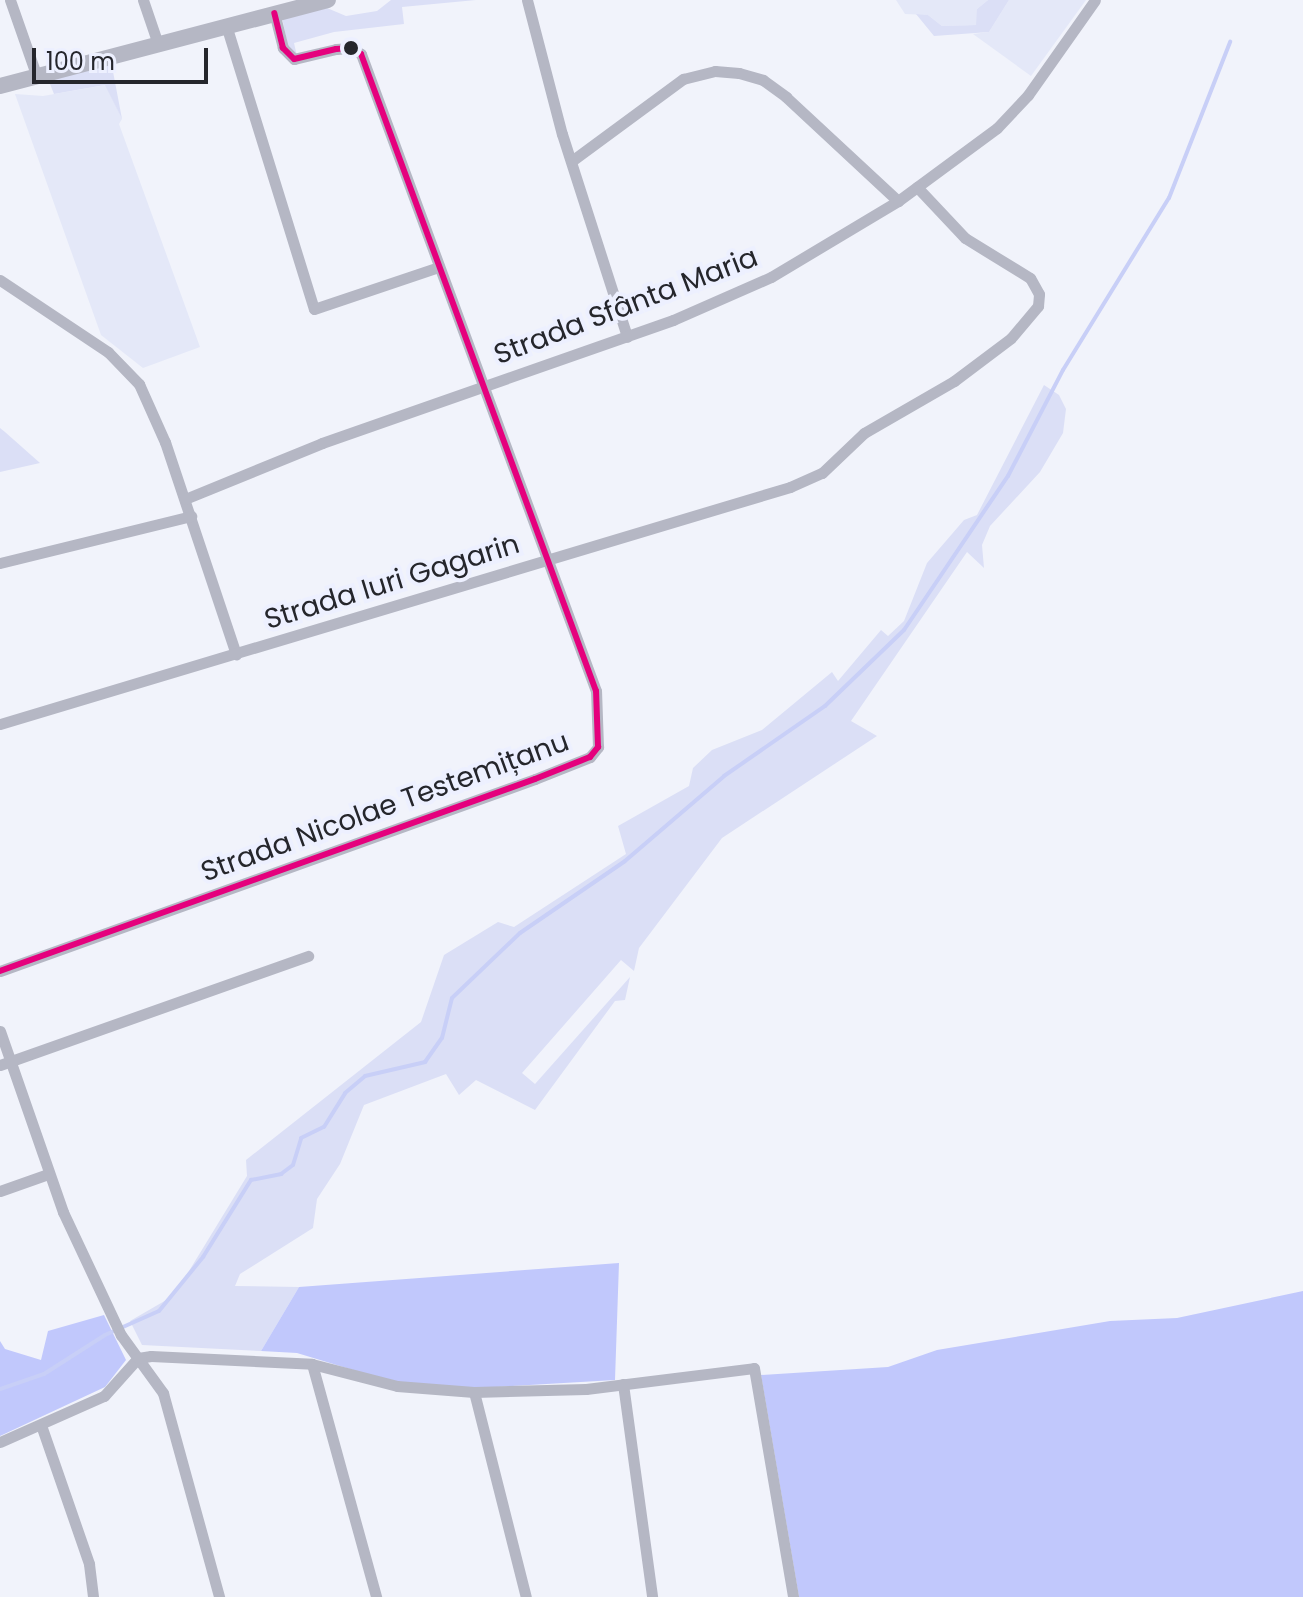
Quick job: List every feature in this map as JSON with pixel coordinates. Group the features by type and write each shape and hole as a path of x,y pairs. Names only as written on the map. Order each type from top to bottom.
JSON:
{"main road":[{"path":"0,86 328,0"}],"street":[{"path":"10,0 37,77"},
{"path":"143,0 158,44"},
{"path":"527,0 627,337"},
{"name":"Strada Sfânta Maria","path":"185,499 287,456 627,337 771,277 898,201 1018,106 1095,0"},
{"name":"Strada Nicolae Testemițanu","path":"0,971 590,757 601,732 596,691 545,561 361,54 351,48 336,49 294,59 283,48 274,13"},
{"path":"226,25 314,309 439,267"},
{"path":"573,160 683,79 715,71 739,73 763,80 786,97 898,201"},
{"name":"Strada Iuri Gagarin","path":"0,724 811,478 840,459 864,433 954,381 1011,338 1038,306 1039,294 1030,278 965,238 917,187"},
{"path":"0,280 108,352 139,384 185,499 236,654"},
{"path":"0,563 191,516"},
{"path":"5,1063 105,1032 308,956"},
{"path":"0,1031 5,1063 48,1174 121,1335 163,1393 219,1597"},
{"path":"0,1191 48,1174"},
{"path":"138,1358 312,1364 397,1386 474,1392 623,1384 754,1368 793,1597"},
{"path":"0,1442 104,1396 138,1358"},
{"path":"312,1364 376,1597"},
{"path":"623,1384 652,1597"},
{"path":"474,1392 526,1597"},
{"path":"41,1425 89,1564 93,1597"}],"shaded area":[{"path":"391,0 476,0 402,7 404,24 334,32 294,43 297,56 289,52 282,17 327,8 346,16 377,11"},
{"path":"896,0 988,0 977,9 977,25 942,26 928,15 905,14"},
{"path":"988,0 1009,0 989,32 934,36 916,14 928,15 942,26 976,25 977,9"},
{"path":"1009,0 1086,0 1031,76 973,34 989,32"},
{"path":"111,61 122,119 105,85 54,94 48,79"},
{"path":"106,85 122,119 119,124 200,347 143,368 101,335 15,94 43,96"},
{"path":"1044,385 1059,395 1066,409 1063,433 1040,472 990,526 982,545 984,568 967,552 851,721 877,736 722,838 639,948 634,971 621,960 522,1073 535,1084 630,977 625,1000 615,1001 535,1110 476,1080 459,1095 446,1074 364,1105 340,1164 317,1199 313,1228 240,1274 235,1286 299,1287 261,1351 142,1345 130,1321 168,1299 189,1271 247,1176 246,1160 421,1022 444,955 498,922 514,927 626,854 618,826 689,786 693,768 712,750 762,730 832,672 838,681 881,630 888,636 904,621 927,563 964,520 977,515"},
{"path":"0,428 5,432 40,463 0,472"},
{"path":"619,1263 615,1380 478,1388 396,1383 297,1353 261,1351 299,1287"},
{"path":"1303,1291 1303,1597 799,1597 761,1375 888,1367 937,1350 1110,1321 1177,1318"},
{"path":"104,1315 126,1360 105,1387 0,1436 0,1341 5,1349 41,1360 48,1331"}],"waterway":[{"path":"0,1389 44,1374 105,1335 159,1311 203,1257 251,1180 281,1174 293,1165 301,1138 324,1127 345,1093 365,1076 425,1062 442,1038 452,998 520,933 625,861 724,776 825,706 904,630 1008,476 1063,370 1169,198 1230,42"}],"transit line":[{"path":"0,971 535,779 590,757 598,747 596,691 361,54 351,48 336,49 294,59 283,48 274,13"}]}
